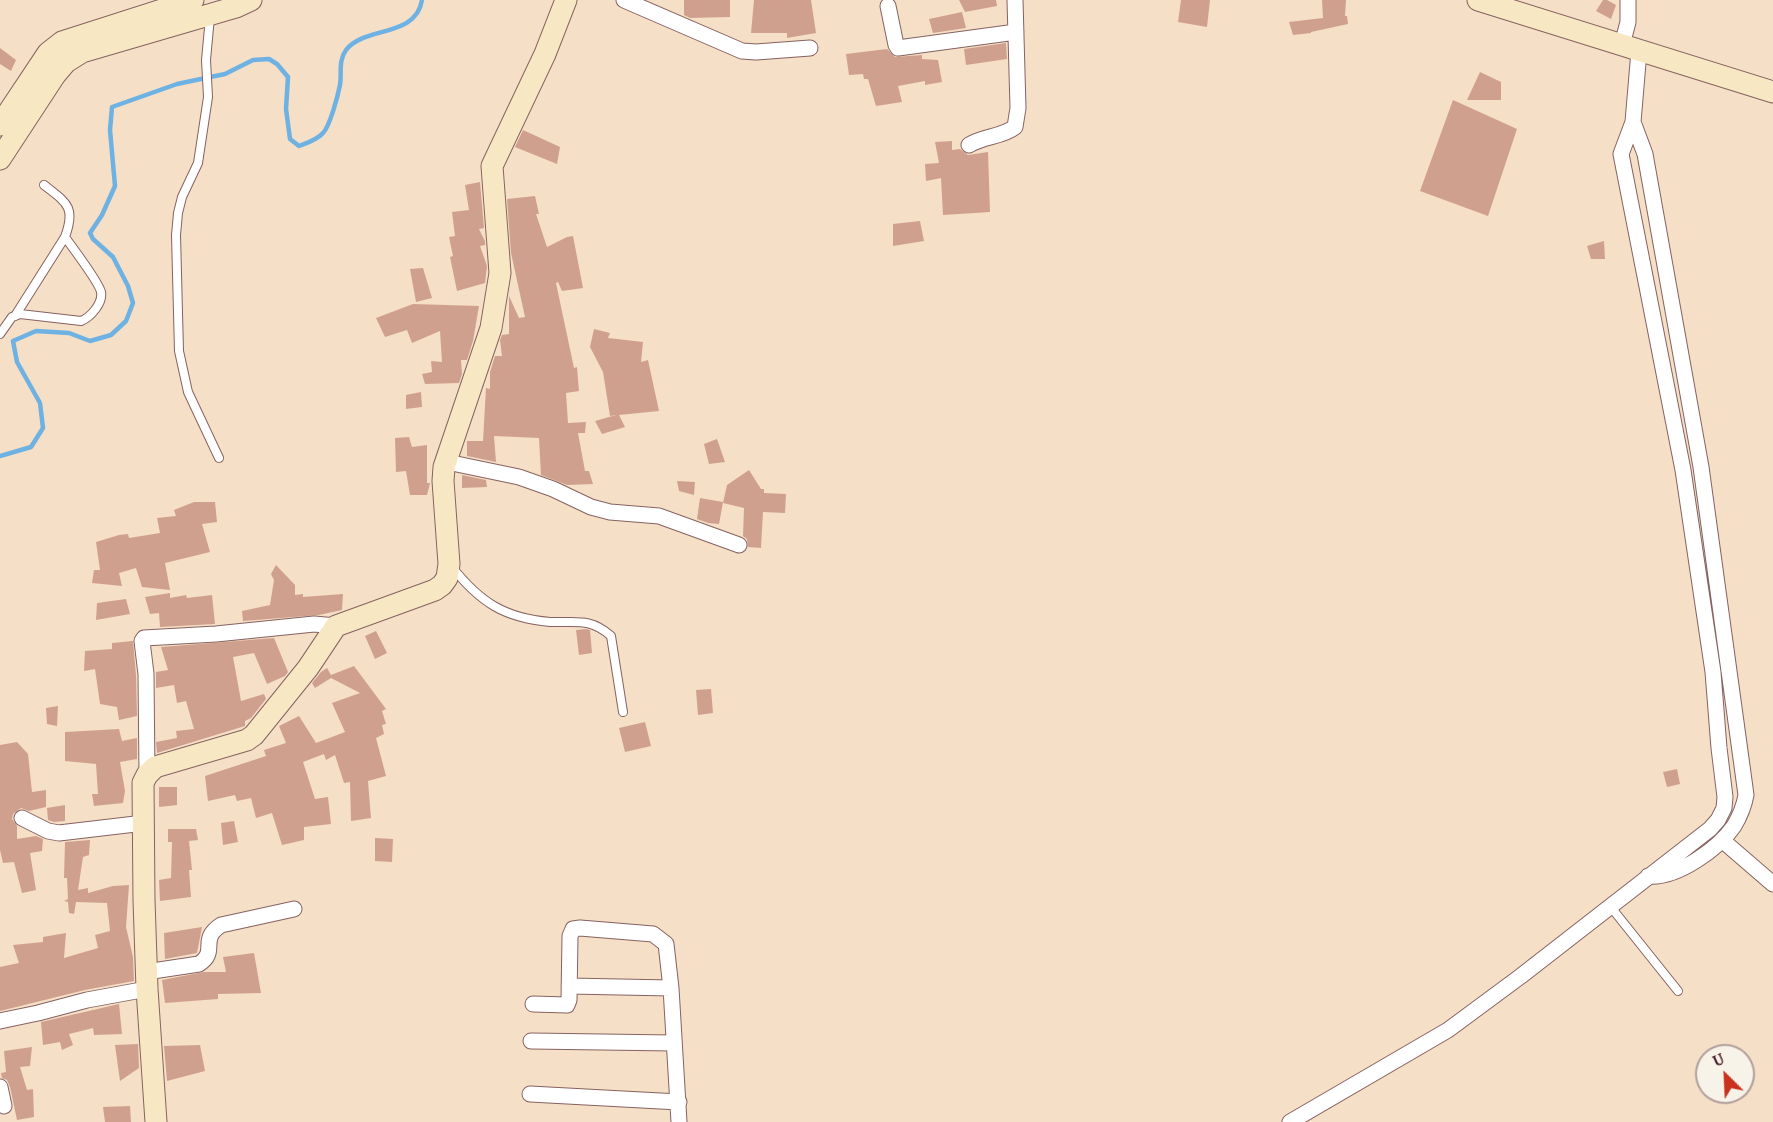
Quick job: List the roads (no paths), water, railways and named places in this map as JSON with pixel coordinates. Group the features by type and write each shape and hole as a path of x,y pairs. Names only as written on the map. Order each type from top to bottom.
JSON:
{"street":[{"path":"1,123 54,47 62,42 193,0"},
{"path":"0,159 66,62 82,52 236,7 251,0"},
{"path":"147,775 146,674 142,641 144,638 216,634 314,624 336,626 435,590 447,578 449,564 443,481 447,462 491,328 500,273 492,166 545,54 566,0"},
{"path":"624,0 742,51 810,48"},
{"path":"969,145 980,138 1007,132 1015,127 1018,108 1015,0"},
{"path":"1478,0 1773,92"},
{"path":"1628,0 1633,122 1645,154 1704,485 1746,795 1738,819 1722,840 1700,858 1679,870 1662,876 1647,876"},
{"path":"888,6 898,48 1016,32"},
{"path":"1290,1122 1448,1030 1710,829 1724,808 1725,796 1713,672 1686,488 1621,154 1633,122"},
{"path":"1652,305 1671,302"},
{"path":"447,462 519,477 553,489 591,507 610,512 659,516 739,545"},
{"path":"1686,488 1704,485"},
{"path":"156,1122 147,980 143,783 155,767 247,740 254,735 308,668 336,626"},
{"path":"1713,672 1728,670"},
{"path":"22,818 48,831 59,833 144,823"},
{"path":"1722,840 1773,884"},
{"path":"0,1022 87,1000 199,964 206,960 209,954 211,932 221,925 294,909"},
{"path":"533,1004 567,1005 570,936 573,929 653,934 659,937 666,944 671,988 679,1122"},
{"path":"569,986 671,988"},
{"path":"531,1041 673,1043"},
{"path":"0,1087 4,1106"},
{"path":"530,1094 679,1102"}],"lane":[{"path":"210,15 206,70 208,97 198,164 182,197 178,213 177,328 179,351 188,392 219,458"},
{"path":"15,316 65,237 71,220 66,202 44,185"},
{"path":"0,334 6,323 20,314 81,321 88,318 100,302 100,288 65,237"},
{"path":"449,564 471,591 495,608 549,622 590,622 601,627 610,636 623,712"},
{"path":"1610,906 1678,991"}],"waterway":[{"path":"0,456 31,447 43,428 40,403 17,362 13,341 36,331 69,333 90,341 111,335 126,321 133,303 128,286 113,257 93,239 90,233 102,215 115,186 110,130 112,107 177,84 225,74 253,60 269,59 277,64 288,77 286,109 290,139 299,146 318,138 328,124 339,90 341,63 346,50 365,37 400,26 410,20 418,12 422,0"}]}
